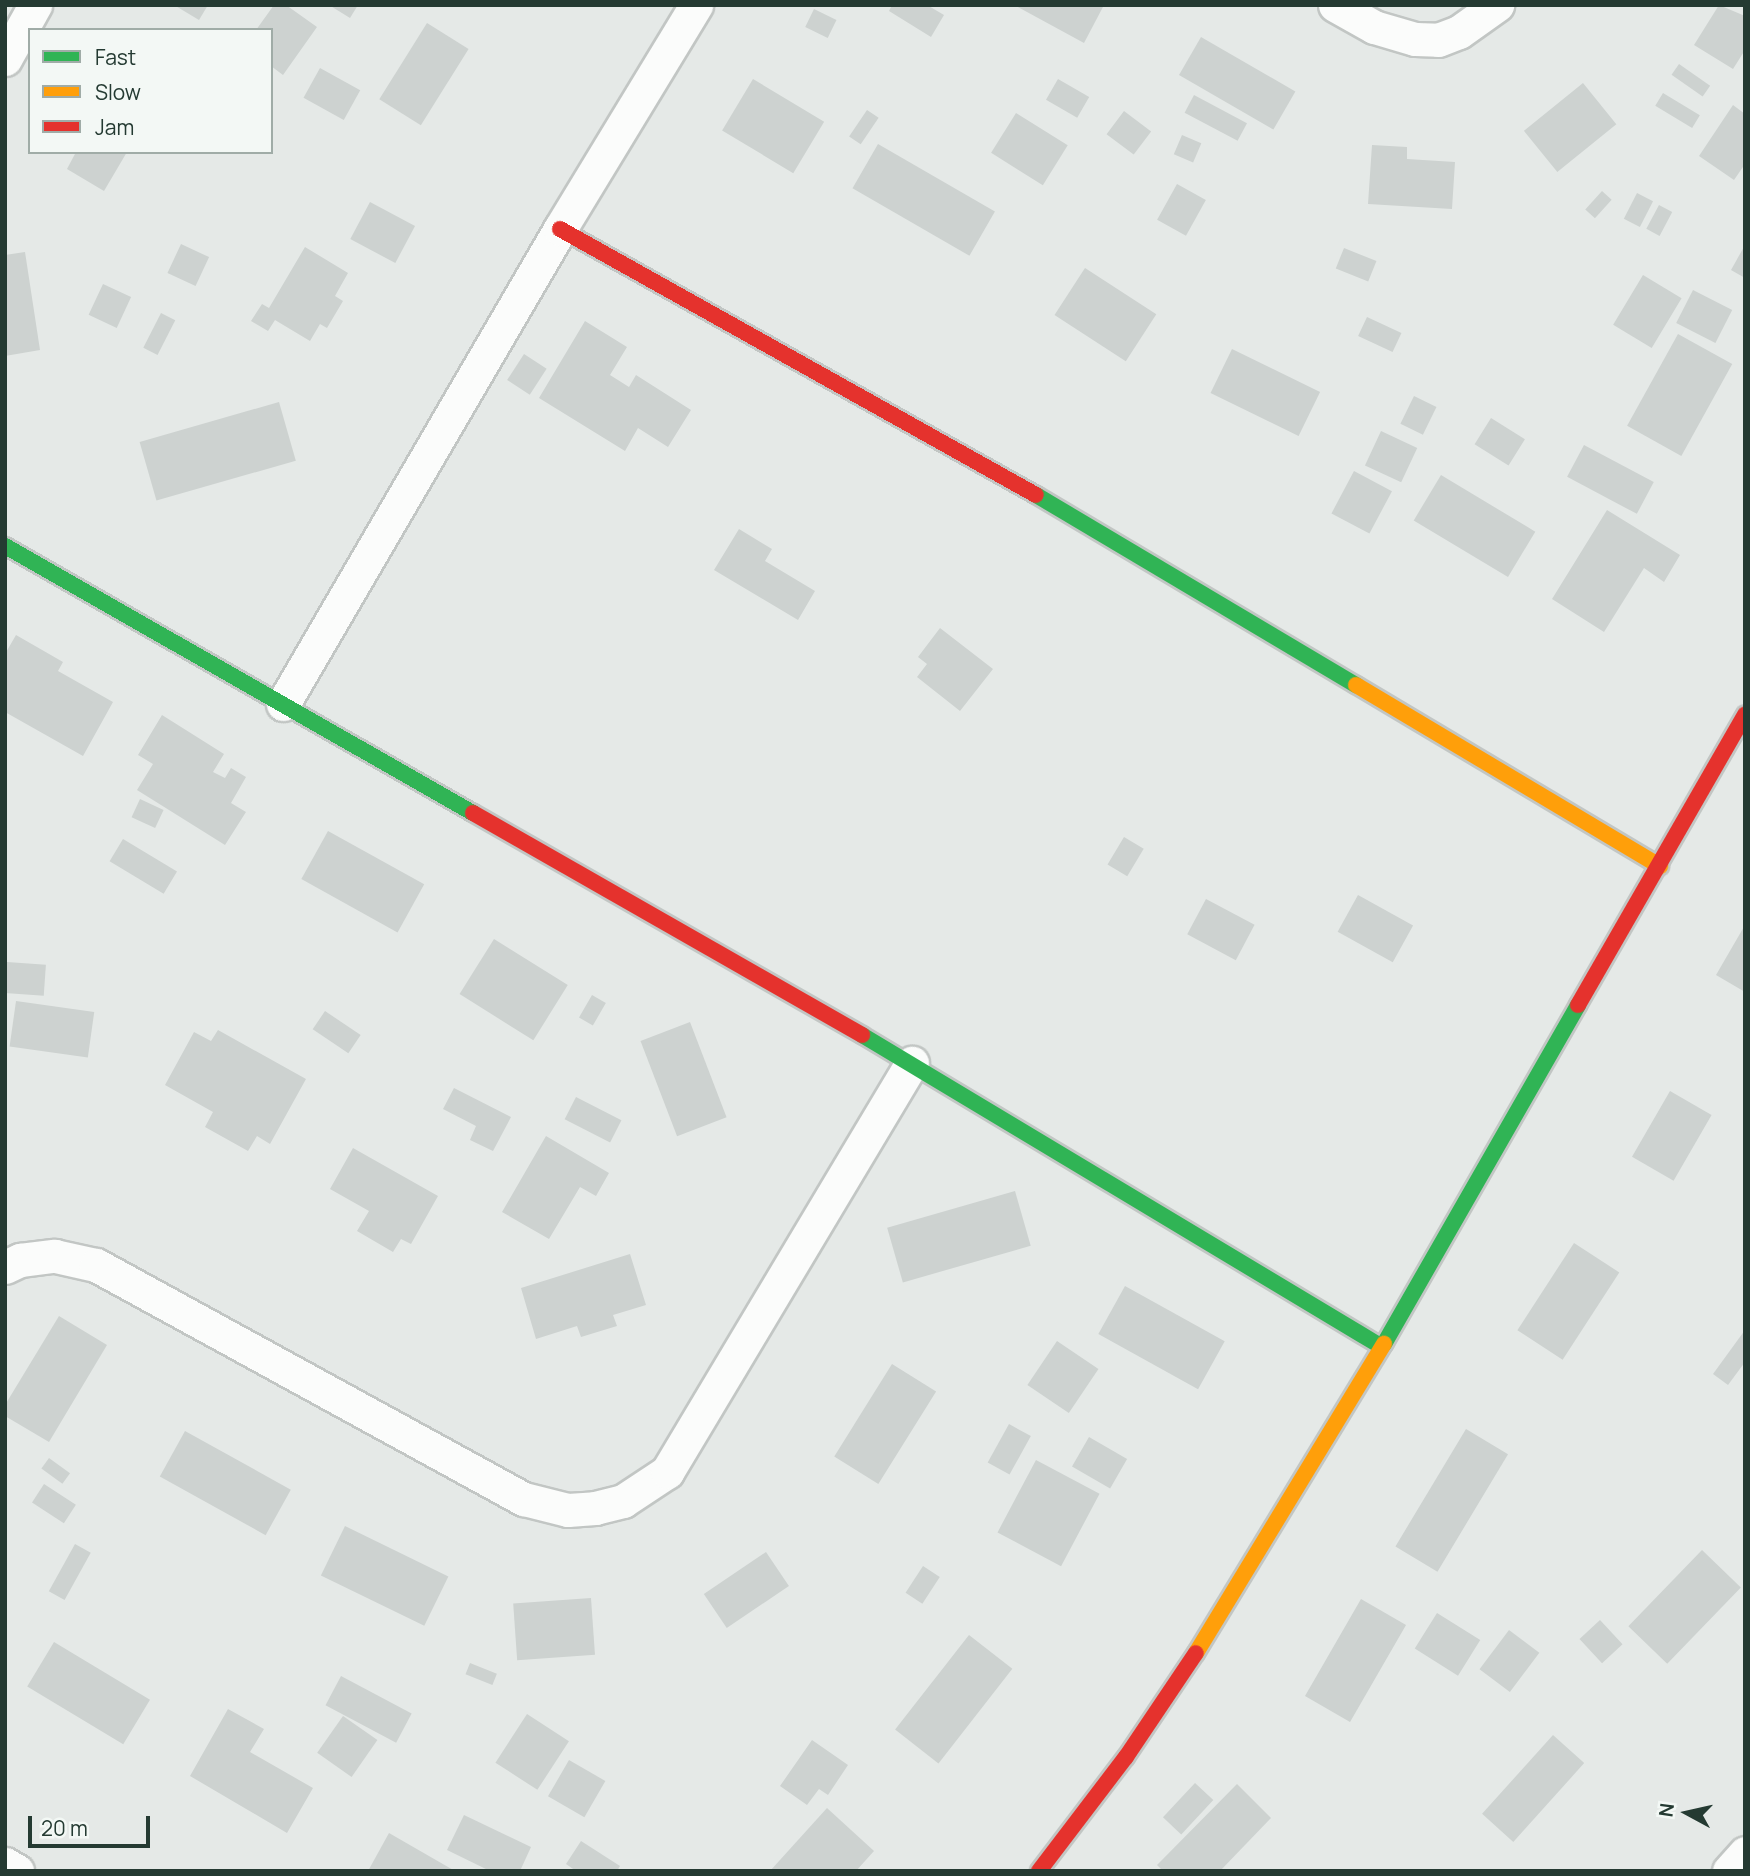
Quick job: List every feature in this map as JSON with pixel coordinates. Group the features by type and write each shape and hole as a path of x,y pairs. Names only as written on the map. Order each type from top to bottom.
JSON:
{"street":[{"path":"5,59 34,5"},
{"path":"283,704 559,229 696,5"},
{"path":"1335,5 1374,27 1415,39 1438,40 1459,32 1497,5"},
{"path":"559,229 1001,474 1660,866"},
{"path":"5,546 912,1063 1382,1347"},
{"path":"1039,1871 1126,1758 1206,1637 1382,1347 1745,715"},
{"path":"5,1267 19,1259 55,1256 96,1265 524,1499 568,1510 595,1508 623,1501 667,1472 912,1063"},
{"path":"1730,1871 1745,1853"},
{"path":"5,1864 17,1871"}],"building":[{"path":"174,5 208,5 199,20"},
{"path":"274,5 286,5 317,27 283,75 273,68 273,28 257,28"},
{"path":"329,5 358,5 350,18"},
{"path":"892,5 927,5 944,15 931,37 889,11"},
{"path":"1014,5 1104,5 1084,43"},
{"path":"1719,5 1745,16 1745,50 1733,69 1694,45"},
{"path":"814,9 836,20 828,38 805,27"},
{"path":"427,23 469,49 421,125 379,99"},
{"path":"1201,37 1295,92 1273,130 1179,75"},
{"path":"1679,64 1710,86 1703,96 1672,75"},
{"path":"320,68 360,90 344,120 304,98"},
{"path":"753,79 824,122 793,173 722,130"},
{"path":"1058,79 1089,97 1077,118 1046,100"},
{"path":"1583,83 1616,124 1557,172 1524,131"},
{"path":"1663,93 1700,115 1692,128 1655,106"},
{"path":"1194,95 1247,123 1238,141 1185,113"},
{"path":"1733,105 1745,114 1745,164 1734,180 1699,156"},
{"path":"867,110 879,118 861,144 849,137"},
{"path":"1124,111 1151,131 1134,155 1107,134"},
{"path":"1016,113 1068,145 1043,185 991,153"},
{"path":"1182,135 1201,143 1193,163 1174,154"},
{"path":"878,144 995,212 969,256 852,188"},
{"path":"1372,145 1407,147 1407,159 1455,162 1452,209 1368,204"},
{"path":"75,154 126,154 104,191 67,169"},
{"path":"1177,184 1206,200 1186,236 1157,220"},
{"path":"1602,191 1612,200 1595,218 1585,210"},
{"path":"1637,193 1653,201 1640,227 1624,219"},
{"path":"370,202 415,226 395,263 350,239"},
{"path":"1659,205 1672,212 1660,236 1646,229"},
{"path":"181,244 209,257 196,286 167,273"},
{"path":"1745,245 1745,278 1731,270"},
{"path":"305,247 348,273 335,296 343,301 327,328 320,324 310,341 275,320 268,331 251,321 262,304 269,308"},
{"path":"1344,248 1376,261 1368,282 1336,268"},
{"path":"25,252 40,350 5,356 5,255"},
{"path":"1085,268 1156,314 1126,361 1055,315"},
{"path":"1643,275 1682,298 1652,348 1613,325"},
{"path":"103,284 131,297 117,328 89,315"},
{"path":"1693,290 1732,310 1715,343 1676,323"},
{"path":"161,313 175,320 158,355 143,348"},
{"path":"1367,317 1401,333 1393,352 1358,336"},
{"path":"585,321 627,347 610,375 629,387 636,375 691,410 668,447 638,428 625,451 539,398"},
{"path":"1678,334 1732,364 1681,456 1627,426"},
{"path":"1232,349 1320,392 1299,436 1211,393"},
{"path":"524,354 547,369 530,395 507,380"},
{"path":"1414,396 1436,407 1423,435 1400,424"},
{"path":"279,402 296,461 156,501 140,442"},
{"path":"1491,418 1525,439 1508,465 1475,444"},
{"path":"1381,431 1417,448 1401,482 1365,465"},
{"path":"1584,445 1654,482 1637,514 1567,477"},
{"path":"1354,471 1392,491 1369,534 1331,513"},
{"path":"1441,475 1535,532 1508,577 1414,520"},
{"path":"1607,510 1680,555 1664,582 1644,568 1604,632 1552,599"},
{"path":"739,529 772,549 765,561 815,591 798,620 714,570"},
{"path":"940,628 993,669 960,711 917,677 927,664 918,657"},
{"path":"16,635 63,662 58,671 113,702 83,756 5,712 5,654"},
{"path":"162,715 224,754 213,772 225,778 231,768 246,777 231,803 246,812 225,845 137,790 153,764 138,755"},
{"path":"140,799 164,810 155,828 132,817"},
{"path":"328,831 424,884 398,932 301,879"},
{"path":"1124,837 1144,849 1127,876 1108,864"},
{"path":"123,839 177,871 164,894 110,861"},
{"path":"1358,895 1413,926 1393,962 1338,932"},
{"path":"1206,899 1255,925 1236,960 1187,934"},
{"path":"1745,925 1745,992 1716,975"},
{"path":"494,939 568,985 533,1040 460,994"},
{"path":"7,962 46,965 44,996 5,993"},
{"path":"592,995 606,1003 593,1026 579,1018"},
{"path":"16,1001 94,1012 88,1058 10,1047"},
{"path":"325,1011 361,1035 348,1053 313,1029"},
{"path":"690,1022 727,1117 677,1136 641,1041"},
{"path":"218,1030 306,1079 270,1144 257,1136 248,1151 205,1127 213,1112 165,1085 194,1032 211,1041"},
{"path":"454,1088 511,1117 493,1151 470,1140 476,1126 443,1109"},
{"path":"1670,1091 1712,1115 1674,1181 1632,1157"},
{"path":"576,1097 621,1120 610,1142 565,1119"},
{"path":"546,1136 609,1173 596,1196 580,1187 549,1239 502,1212"},
{"path":"353,1148 438,1196 411,1244 401,1239 393,1252 357,1231 369,1211 330,1189"},
{"path":"1015,1191 1031,1246 903,1282 887,1228"},
{"path":"1574,1243 1619,1272 1563,1360 1517,1330"},
{"path":"630,1254 646,1305 613,1315 617,1326 581,1337 577,1326 536,1339 521,1288"},
{"path":"1125,1286 1225,1341 1198,1389 1098,1334"},
{"path":"59,1316 107,1345 49,1442 5,1416 5,1405"},
{"path":"1745,1330 1745,1362 1728,1385 1713,1374"},
{"path":"1057,1341 1098,1369 1069,1413 1027,1385"},
{"path":"892,1364 936,1392 878,1484 834,1456"},
{"path":"1009,1424 1031,1436 1010,1475 988,1462"},
{"path":"1466,1429 1508,1454 1437,1572 1395,1546"},
{"path":"185,1431 291,1490 266,1535 160,1476"},
{"path":"1089,1437 1127,1459 1110,1488 1072,1466"},
{"path":"49,1458 70,1473 62,1484 41,1469"},
{"path":"1036,1460 1100,1494 1061,1566 998,1532"},
{"path":"44,1484 76,1505 64,1523 32,1502"},
{"path":"345,1526 448,1576 424,1626 321,1575"},
{"path":"75,1544 91,1553 65,1600 49,1591"},
{"path":"1702,1550 1741,1588 1667,1664 1628,1626"},
{"path":"766,1552 789,1586 727,1628 704,1594"},
{"path":"923,1566 940,1577 922,1604 906,1593"},
{"path":"591,1598 595,1655 517,1660 513,1603"},
{"path":"1361,1599 1406,1625 1350,1722 1305,1696"},
{"path":"1437,1613 1480,1640 1458,1676 1415,1649"},
{"path":"1600,1620 1623,1644 1602,1663 1580,1639"},
{"path":"1509,1630 1539,1653 1510,1692 1480,1669"},
{"path":"969,1635 1012,1669 938,1763 895,1730"},
{"path":"54,1642 150,1700 123,1744 27,1687"},
{"path":"470,1663 497,1674 492,1685 466,1674"},
{"path":"341,1676 412,1714 396,1743 326,1705"},
{"path":"228,1709 264,1729 250,1752 313,1788 287,1833 190,1776"},
{"path":"527,1714 569,1741 537,1790 495,1763"},
{"path":"343,1716 377,1740 352,1777 317,1753"},
{"path":"1553,1735 1584,1763 1513,1842 1482,1814"},
{"path":"812,1740 848,1765 828,1795 819,1789 807,1805 780,1786"},
{"path":"569,1760 605,1781 584,1817 548,1796"},
{"path":"1195,1783 1213,1800 1181,1834 1163,1817"},
{"path":"1237,1784 1271,1818 1220,1871 1163,1871 1157,1865"},
{"path":"827,1808 874,1851 856,1871 770,1871"},
{"path":"464,1815 531,1847 520,1871 490,1871 447,1850"},
{"path":"389,1833 455,1871 368,1871"},
{"path":"581,1841 620,1866 617,1871 576,1871 566,1864"}],"traffic: fast":[{"path":"1036,495 1356,685"},
{"path":"5,546 473,813"},
{"path":"1384,1344 1578,1005"},
{"path":"862,1035 1382,1347"}],"traffic: slow":[{"path":"1356,685 1660,866"},
{"path":"1196,1653 1384,1344"}],"traffic: jam":[{"path":"560,229 1036,495"},
{"path":"1578,1005 1745,715"},
{"path":"473,813 862,1035"},
{"path":"1039,1871 1126,1757 1196,1653"}]}
